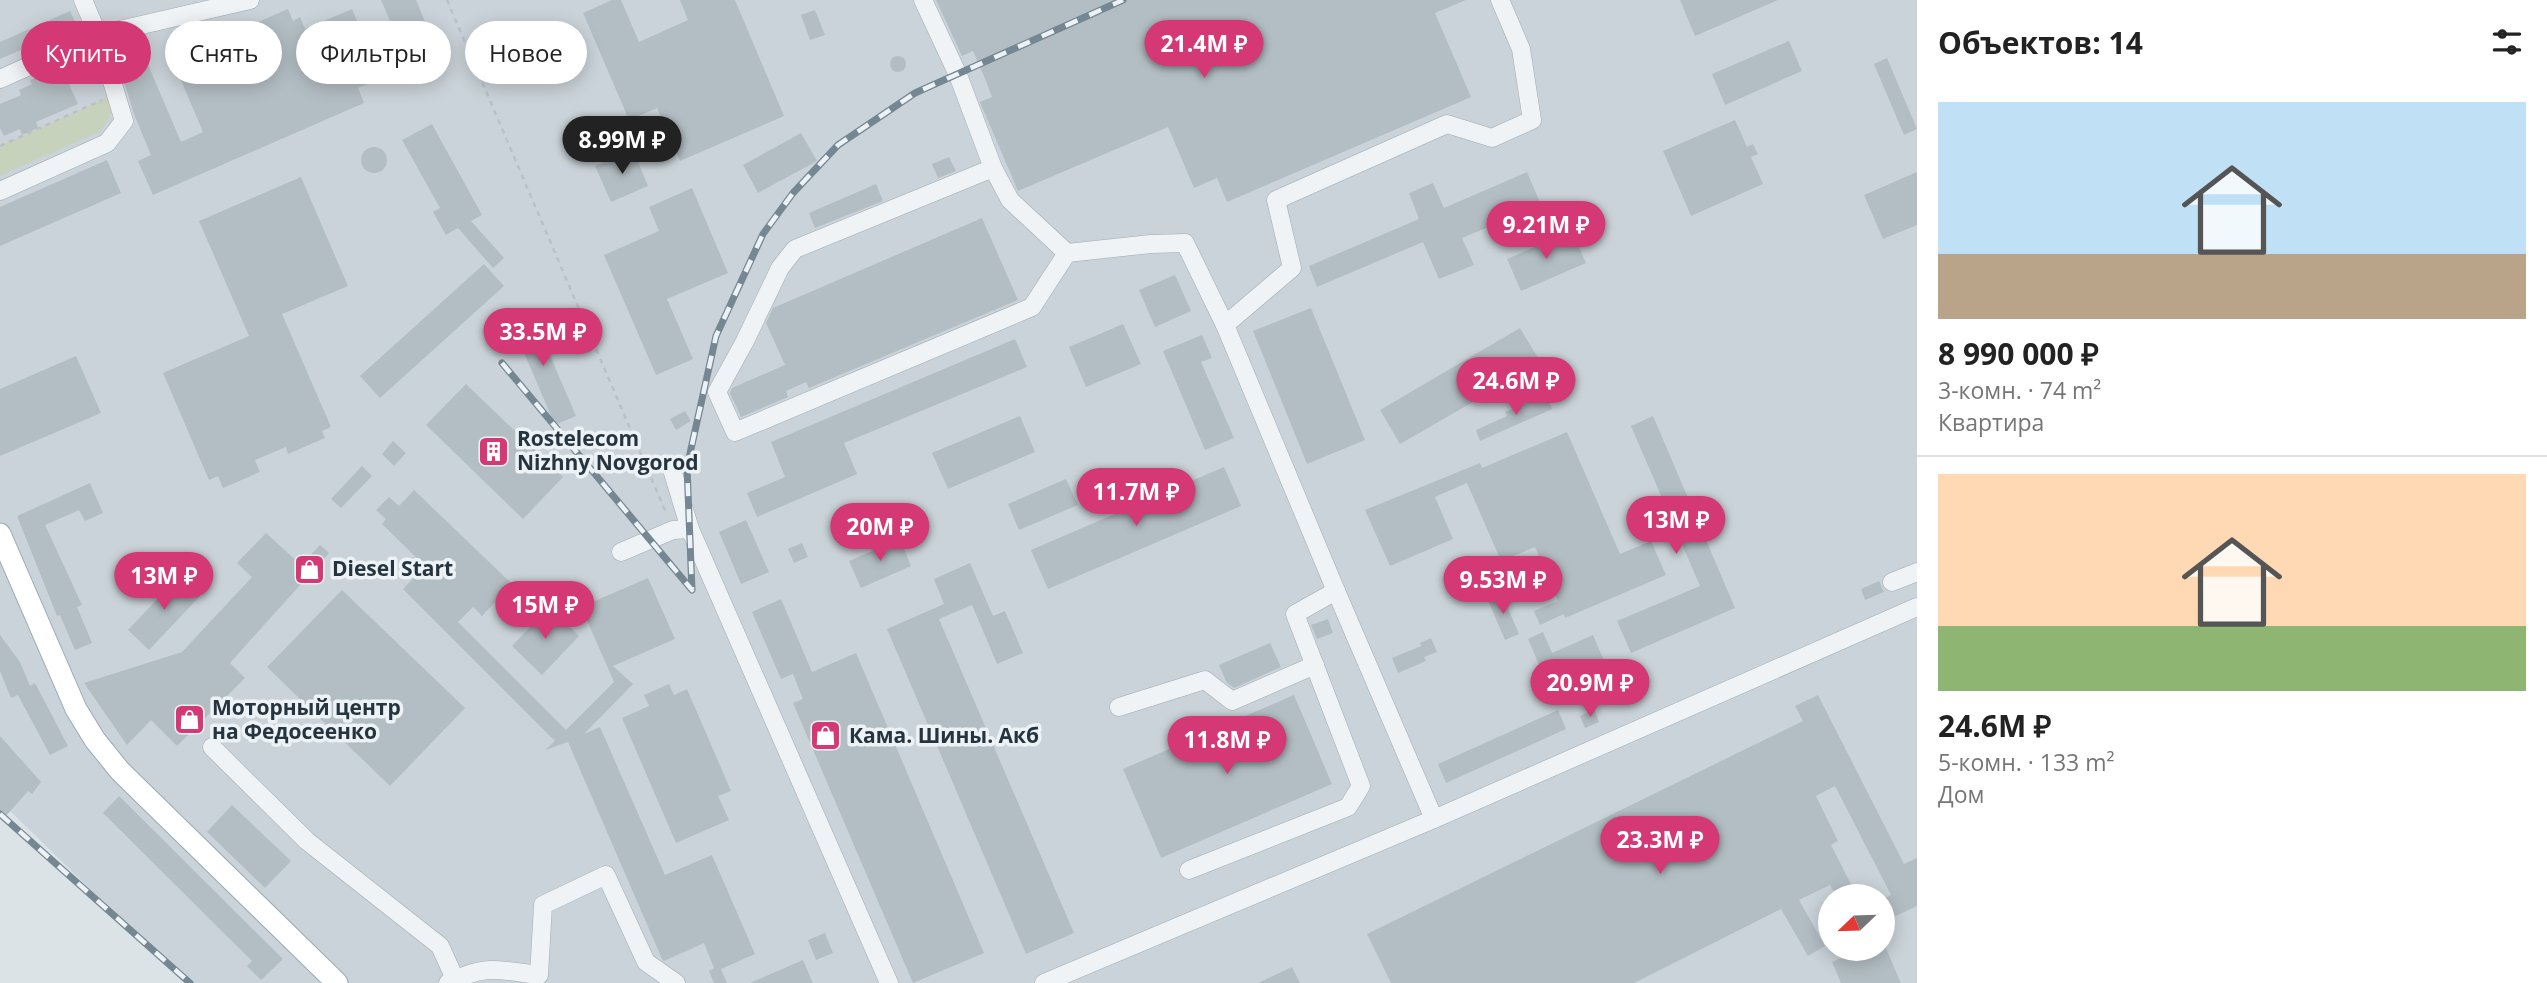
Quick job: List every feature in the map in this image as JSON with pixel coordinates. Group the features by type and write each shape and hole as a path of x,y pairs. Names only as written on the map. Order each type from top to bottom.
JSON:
{"main road":[{"path":"0,534 6,563 76,709 95,740 120,771 337,983"}],"street":[{"path":"83,0 92,21"},
{"path":"151,23 250,0"},
{"path":"923,0 958,75 993,168 1010,200 1067,253 1185,243 1225,325 1434,819"},
{"path":"1225,325 1292,268 1276,200 1447,124 1492,138 1532,120 1521,49 1500,0"},
{"path":"0,79 21,70"},
{"path":"0,191 107,143 124,121 113,84"},
{"path":"993,168 794,249 780,268 717,392 735,432 1032,307 1067,253"},
{"path":"673,473 682,530 889,983"},
{"path":"621,552 682,530"},
{"path":"1892,582 1917,572"},
{"path":"1189,870 1348,807 1361,786 1295,614 1336,591"},
{"path":"1052,981 1434,819 1917,607"},
{"path":"1119,707 1205,680 1233,701 1315,665"},
{"path":"212,747 307,841 440,946 452,981 470,972 486,969 539,975 543,905 606,875 646,962 676,983"}],"path":[{"path":"447,0 682,530"},
{"path":"0,146 116,94"}],"shaded area":[{"path":"0,0 1917,0 1917,983 186,983 0,801"}],"green space":[{"path":"109,97 113,111 101,131 0,176 0,146"}],"building":[{"path":"381,0 416,0 425,21 390,21"},
{"path":"612,0 621,0 639,42 688,20 680,0 735,0 784,116 680,161 657,108 629,120 583,13"},
{"path":"936,0 1466,0 1435,13 1471,97 1227,202 1217,178 1194,188 1168,127 1018,191 980,102 992,97 986,81 973,51 962,56"},
{"path":"1680,0 1778,0 1695,36"},
{"path":"288,9 293,21 300,17 302,21 296,21 296,84 367,84 358,88 364,103 153,195 138,161 151,155 125,84 151,84 151,72 181,142 203,132 183,84 282,84 282,21 260,21"},
{"path":"352,9 357,21 324,21"},
{"path":"815,10 825,35 810,40 801,15"},
{"path":"70,11 75,21 47,21"},
{"path":"21,33 21,50 0,59 0,42"},
{"path":"1789,41 1802,71 1725,105 1712,74"},
{"path":"898,56 904,58 904,70 898,72 892,70 890,64 892,58"},
{"path":"1887,58 1917,129 1904,135 1874,64"},
{"path":"32,84 69,84 78,104 36,122 38,128 22,135 20,129 4,136 0,128 0,104 21,95 19,90"},
{"path":"1735,120 1747,147 1753,144 1758,154 1751,157 1763,184 1691,216 1663,151"},
{"path":"432,124 482,215 471,221 504,258 493,268 458,228 446,235 433,212 440,208 402,140"},
{"path":"801,133 817,161 758,193 743,165"},
{"path":"374,147 383,151 387,160 383,169 374,173 365,169 361,160 365,151"},
{"path":"633,150 648,186 611,202 595,166"},
{"path":"949,157 956,171 938,178 932,164"},
{"path":"107,160 121,193 0,246 0,207"},
{"path":"1527,172 1541,205 1462,238 1474,265 1439,279 1423,242 1317,287 1309,266 1419,219 1409,193 1433,183 1444,208"},
{"path":"1917,172 1917,225 1883,239 1864,195"},
{"path":"301,177 348,286 282,314 331,427 322,431 325,438 288,454 286,447 255,460 260,472 223,488 218,476 209,480 163,373 249,336 199,221"},
{"path":"876,184 883,201 815,228 809,213"},
{"path":"692,188 728,273 667,299 693,359 656,375 604,255 659,231 649,207"},
{"path":"982,218 1018,300 809,388 806,382 786,391 788,397 741,417 730,393 732,388 785,365 766,323 773,308"},
{"path":"1572,231 1586,263 1521,291 1507,259"},
{"path":"484,264 504,286 380,398 360,376"},
{"path":"1175,275 1191,311 1155,327 1139,290"},
{"path":"1311,308 1365,440 1307,464 1253,331"},
{"path":"531,311 576,416 555,425 510,320"},
{"path":"1123,324 1141,364 1086,387 1069,347"},
{"path":"1520,328 1541,363 1400,444 1380,410"},
{"path":"1202,335 1212,358 1201,362 1234,438 1205,450 1163,351"},
{"path":"1015,339 1027,367 844,443 857,474 757,517 747,493 785,477 771,442"},
{"path":"76,356 101,413 0,456 0,389"},
{"name":"Rostelecom Nizhny Novgorod","path":"466,384 563,477 523,519 426,425"},
{"path":"1546,395 1552,409 1480,441 1476,430 1507,416 1505,412"},
{"path":"685,411 691,421 676,430 670,419"},
{"path":"1020,416 1035,452 948,489 932,453"},
{"path":"1653,416 1735,608 1631,653 1617,621 1700,586 1631,426"},
{"path":"1567,432 1620,554 1651,541 1666,575 1565,618 1564,614 1540,625 1534,611 1558,601 1535,547 1501,561 1467,483 1435,497 1453,539 1390,566 1365,510 1480,463 1482,468"},
{"path":"393,441 406,453 394,466 382,454"},
{"path":"362,466 372,476 341,508 331,499"},
{"path":"1224,467 1241,506 1048,589 1031,550"},
{"path":"1066,479 1078,505 1019,530 1008,504"},
{"path":"90,483 103,513 85,521 79,510 45,525 82,605 77,607 92,643 75,650 60,615 57,616 17,516"},
{"path":"414,490 512,584 482,616 473,607 458,622 566,730 614,682 581,607 648,578 675,639 613,666 633,684 584,734 600,727 665,875 712,855 755,954 721,969 727,983 714,983 709,971 714,968 704,943 664,961 662,959 568,742 545,750 555,741 403,589 425,566 382,524 386,519 376,510 389,497 399,506"},
{"path":"746,520 769,572 741,584 719,532"},
{"path":"266,533 301,565 320,545 329,553 230,663 245,678 177,746 151,720 127,745 84,683 182,652 252,577 237,563"},
{"path":"900,539 911,566 861,588 849,561"},
{"path":"802,543 808,557 794,563 788,549"},
{"path":"970,563 993,616 1005,611 1023,653 997,664 972,605 939,619 1074,933 1026,954 887,629 944,604 934,579"},
{"path":"180,575 201,595 149,650 128,630"},
{"path":"1879,581 1884,592 1865,600 1861,589"},
{"path":"342,590 465,708 390,786 267,667"},
{"path":"1501,592 1519,634 1505,640 1487,598"},
{"path":"781,599 812,672 856,653 984,953 913,983 793,703 803,699 793,674 781,679 752,612"},
{"path":"549,607 579,636 542,675 512,646"},
{"path":"1328,619 1333,633 1317,639 1311,625"},
{"path":"1543,632 1552,653 1593,635 1605,663 1548,686 1528,639"},
{"path":"0,635 20,662 30,686 35,683 68,746 50,755 18,695 11,698 0,671"},
{"path":"1431,638 1437,652 1424,657 1426,661 1398,673 1392,658 1421,646 1420,643"},
{"path":"1270,643 1281,667 1234,688 1227,683 1219,665"},
{"path":"669,684 674,695 687,689 731,791 718,796 729,820 676,843 622,718 649,706 644,695"},
{"path":"1294,695 1332,784 1161,858 1123,769"},
{"path":"1818,695 1904,864 1917,858 1917,906 1895,916 1895,884 1885,884 1835,786 1816,796 1838,841 1831,845 1851,884 1818,884 1818,891 1799,900 1818,934 1818,950 1808,956 1781,909 1634,983 1391,983 1367,934 1803,721 1795,706"},
{"path":"1558,710 1566,729 1446,783 1438,764"},
{"path":"1594,710 1599,722 1585,728 1580,716"},
{"path":"0,736 41,782 32,794 28,791 6,816 0,810"},
{"path":"119,796 283,959 261,980 247,966 252,961 103,813"},
{"path":"232,805 291,861 265,888 207,832"},
{"path":"825,933 833,953 816,960 808,940"},
{"path":"803,960 813,983 750,983"},
{"path":"1891,961 1901,983 1841,983 1832,962"},
{"path":"1292,967 1300,983 1258,983"}],"railway":[{"path":"502,363 692,590 687,467 716,336 763,234 793,193 838,145 915,93 1123,0"},
{"path":"0,814 190,983"}],"place":[{"name":"Rostelecom Nizhny Novgorod","path":"494,451"},
{"name":"Diesel Start","path":"309,569"},
{"name":"Моторный центр на Федосеенко","path":"189,720"},
{"name":"Кама. Шины. Акб","path":"826,736"}]}
